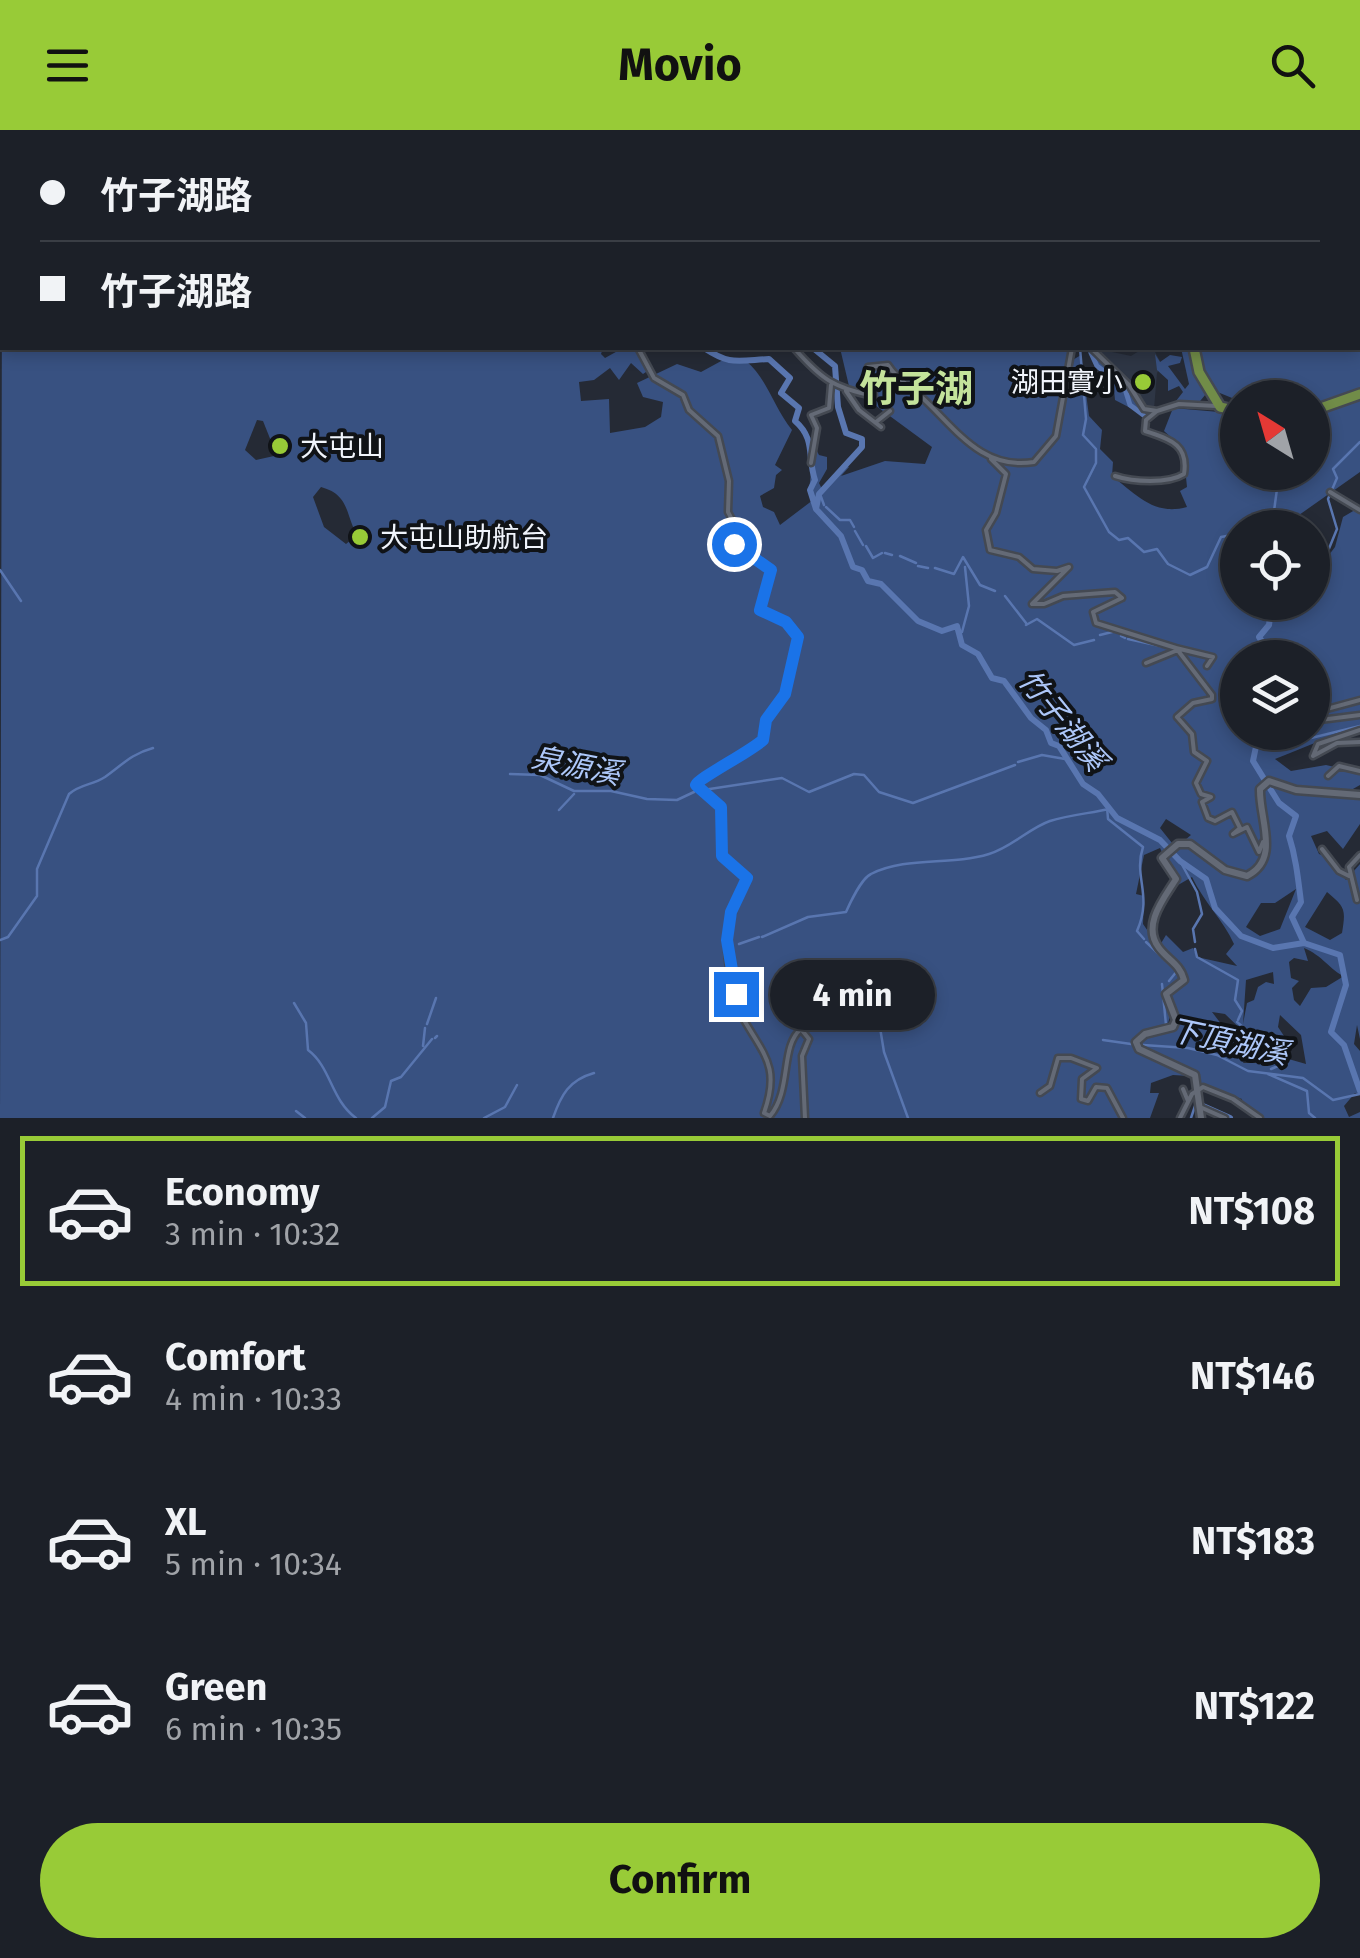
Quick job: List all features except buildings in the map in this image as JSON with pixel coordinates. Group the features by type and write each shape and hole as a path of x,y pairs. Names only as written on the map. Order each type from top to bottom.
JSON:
{"main road":[{"path":"1194,350 1199,372 1220,407"},
{"path":"1330,405 1360,394"}],"street":[{"path":"639,350 654,378 683,395 689,410 718,436 729,481 728,512 736,526 734,542 771,570 760,610 786,622 798,637 785,694 766,720 763,740 734,764 703,774 696,785 721,807 722,856 747,878 731,912 727,947 742,1014 769,1062 770,1096 764,1112 770,1116 782,1100 791,1045 801,1029 808,1039 802,1056 804,1118"},
{"path":"796,350 835,387 874,396 868,367 888,365 967,444 1006,474 996,513 986,530 990,550 1019,557 1033,568 1057,571 1070,567 1032,604 1063,596 1115,592 1122,598 1093,612 1096,623 1213,657 1207,666"},
{"path":"990,459 1034,462 1053,440 1064,407 1072,350"},
{"path":"1094,350 1129,385 1142,407 1157,411"},
{"path":"811,463 817,428 811,414 829,408 835,387"},
{"path":"846,391 859,410 879,424 890,411"},
{"path":"1115,476 1136,482 1172,480 1184,474 1186,463 1180,448 1166,435 1146,431 1146,420 1157,411 1178,404 1220,407"},
{"path":"1330,492 1360,510"},
{"path":"1177,649 1213,697 1193,702 1178,719 1192,734 1194,752 1207,761 1196,783 1201,794 1210,797 1202,802 1208,818 1215,821 1232,812 1240,828 1233,834 1248,828 1259,852 1265,833"},
{"path":"1146,663 1177,649"},
{"path":"1330,708 1360,700"},
{"path":"1330,719 1360,715"},
{"path":"1360,730 1329,739 1311,754 1314,756 1337,743 1360,742"},
{"path":"1328,776 1339,766 1360,771"},
{"path":"1201,1118 1195,1075 1139,1049 1136,1042 1145,1034 1173,1027 1176,1020 1166,994 1184,980 1179,968 1156,943 1152,929 1160,901 1176,879 1163,860 1165,854 1174,847 1190,844 1224,870 1243,877 1262,866 1265,833 1259,808 1266,784 1360,795"},
{"path":"1322,849 1339,871 1349,876"},
{"path":"1357,900 1349,876 1351,863 1360,855"},
{"path":"1040,1093 1050,1086 1058,1058 1088,1062 1097,1068 1082,1079 1081,1099 1088,1101 1096,1087 1106,1088 1122,1118"},
{"path":"1180,1118 1197,1088"},
{"path":"1197,1088 1233,1099 1260,1118"},
{"path":"1183,1089 1188,1101"},
{"path":"1200,1107 1225,1118"}],"shaded area":[{"path":"2,350 602,350 605,358 619,350 643,350 649,370 643,374 631,363 619,380 610,368 594,380 579,382 581,401 609,399 610,433 645,427 661,417 663,402 643,397 637,383 677,364 701,372 723,360 746,361 760,376 792,430 775,465 782,470 776,475 774,488 760,496 763,507 774,512 780,525 813,500 809,491 814,445 819,455 827,457 827,469 819,483 822,489 844,465 849,467 841,476 885,461 925,464 932,447 849,386 840,350 1070,350 1057,421 1064,407 1071,361 1081,355 1089,416 1102,430 1100,449 1113,462 1112,476 1146,502 1165,509 1187,507 1180,491 1187,487 1183,448 1164,431 1173,408 1220,412 1220,490 1330,490 1330,407 1360,396 1360,472 1306,510 1220,510 1220,620 1330,620 1330,554 1343,517 1360,507 1360,727 1330,737 1330,640 1220,640 1220,750 1298,750 1275,759 1291,771 1326,765 1360,773 1360,785 1344,794 1360,798 1360,824 1343,849 1327,831 1311,836 1319,854 1333,859 1346,880 1360,864 1360,1039 1357,1025 1354,1044 1360,1051 1360,1095 1355,1093 1344,1106 1349,1117 1360,1112 1360,1118 1255,1118 1241,1108 1242,1099 1200,1085 1193,1072 1140,1047 1147,1033 1135,1044 1139,1051 1189,1076 1173,1075 1151,1083 1150,1093 1159,1093 1150,1118 0,1118","holes":["257,420 263,421 275,451 274,456 256,460 245,450","321,487 337,495 345,506 357,535 346,544 324,527 313,497","1166,819 1191,835 1166,856 1177,875 1171,889 1192,877 1230,936 1234,944 1226,954 1237,966 1197,957 1193,948 1183,952 1166,935 1160,945 1186,976 1181,987 1167,994 1177,1025 1172,1030 1148,1033 1167,1027 1170,1016 1165,991 1180,977 1143,924 1144,896 1136,894 1144,855 1160,848 1162,852 1172,843 1160,828","1296,889 1280,929 1260,936 1246,927 1261,903 1275,903","1327,892 1344,913 1342,933 1330,940 1305,927","1304,948 1344,976 1326,987 1311,988 1300,1006 1294,1000 1292,988 1299,981 1291,978 1289,962 1294,958 1308,961","1273,972 1274,984 1266,982 1258,987 1254,1000 1247,1003 1243,1024 1246,980","1212,1012 1225,1014 1276,1063 1243,1063 1251,1047 1225,1029","1280,1015 1301,1035 1306,1064 1285,1058 1286,1039 1278,1027"]},
{"name":"湖田實小","path":"1095,350 1131,356 1141,350 1154,350 1162,365 1157,373 1154,409 1144,407 1116,367"},
{"path":"1181,350 1360,350 1360,392 1330,403 1330,380 1220,380 1220,393 1210,389 1196,406 1176,401 1183,392 1179,386 1168,391 1168,380 1157,370 1155,354 1160,362 1170,355 1182,357 1180,363 1168,366 1185,389 1189,384"},
{"path":"1097,358 1133,394 1142,414 1115,400 1113,379 1094,363"}],"waterway":[{"path":"708,350 734,361 769,359 790,378 781,393 799,408 795,421 808,442 815,480 810,490 816,509"},
{"name":"竹子湖溪","path":"815,350 835,366 838,407 846,433 862,439 862,447 819,494 816,509 841,536 853,567 862,570 868,581 881,584 918,621 942,631 957,626 962,645 978,654 992,678 1004,681 1031,718 1046,730 1051,743 1059,746 1083,784 1098,794 1117,818 1160,840 1180,861 1206,879 1215,908 1241,936 1273,948 1304,943 1340,955 1346,985 1331,1032 1344,1045 1360,1091"},
{"path":"1080,350 1086,419 1083,435 1096,449 1096,463 1084,487 1109,532 1119,540 1128,538 1144,552 1157,549 1168,564 1190,575 1207,567 1220,539"},
{"path":"1091,353 1097,366 1119,383"},
{"path":"1125,389 1130,405 1146,417"},
{"path":"1330,546 1337,529 1328,499 1337,478 1333,469 1360,442"},
{"path":"1274,510 1277,490"},
{"path":"820,494 824,505"},
{"path":"826,507 840,520 850,520 854,527"},
{"path":"855,531 863,545"},
{"path":"866,546 873,558 882,553"},
{"path":"885,553 892,555"},
{"path":"900,556 916,563"},
{"path":"935,568 954,574 963,557 980,585 995,591"},
{"path":"918,566 928,568"},
{"path":"962,632 969,606 965,567"},
{"path":"0,570 21,601"},
{"path":"1005,596 1026,623"},
{"path":"1026,625 1037,619 1074,645 1094,640"},
{"path":"1261,640 1259,637 1270,620"},
{"path":"1100,635 1112,632"},
{"path":"1121,636 1125,638"},
{"path":"1128,639 1174,649"},
{"path":"1330,733 1360,726"},
{"path":"0,940 8,937 37,896 37,869 69,794 153,748"},
{"path":"1255,750 1253,761 1279,803 1296,816 1289,836 1301,902 1292,917 1304,943"},
{"name":"泉源溪","path":"1018,762 1042,755 1065,759"},
{"path":"538,760 539,773"},
{"path":"1253,761 1259,773"},
{"name":"泉源溪","path":"703,790 782,778 809,792 854,774 864,775 879,792 913,803 1015,765"},
{"name":"泉源溪","path":"510,774 540,775 574,791 611,791 647,799 677,800 694,792"},
{"path":"559,810 574,794"},
{"path":"1107,807 1108,819 1143,847 1143,907 1137,931 1144,939"},
{"path":"762,937 808,917 846,912 864,880 885,868 989,854 1050,821 1109,809"},
{"path":"1180,861 1197,892 1202,914 1193,929 1195,942"},
{"path":"739,944 759,937"},
{"path":"1146,942 1177,971 1169,981"},
{"path":"1195,949 1197,957 1238,980 1235,1000 1242,1011 1238,1020"},
{"path":"855,964 876,1003 884,1052 908,1118"},
{"path":"1162,984 1166,1025"},
{"path":"427,1024 436,998"},
{"path":"294,1003 306,1023 308,1050 322,1065 341,1102 356,1118"},
{"path":"1237,1022 1276,1055"},
{"path":"423,1046 425,1028"},
{"path":"372,1118 385,1107 391,1081 401,1077 432,1039"},
{"name":"下頂湖溪","path":"1103,1040 1131,1044"},
{"name":"下頂湖溪","path":"1143,1045 1188,1048 1217,1055 1248,1071 1303,1078 1333,1100 1360,1094"},
{"path":"1271,1069 1278,1066 1278,1057"},
{"path":"553,1118 567,1089 594,1073"},
{"path":"1268,1074 1307,1091 1309,1113 1315,1118"},
{"path":"484,1118 505,1107 517,1085"},
{"path":"1191,1118 1195,1106"},
{"path":"1203,1106 1230,1118"},
{"path":"296,1111 305,1118"}],"place":[{"name":"湖田實小","path":"1143,382"},
{"name":"大屯山","path":"280,446"},
{"name":"大屯山助航台","path":"360,537"}],"district":[{"name":"竹子湖","path":"916,389"}],"route":[{"path":"734,544 771,570 760,610 786,622 798,637 785,694 766,720 763,740 734,764 703,774 696,781 698,790 716,801 724,813 722,856 747,878 731,912 727,940 736,994"}]}
